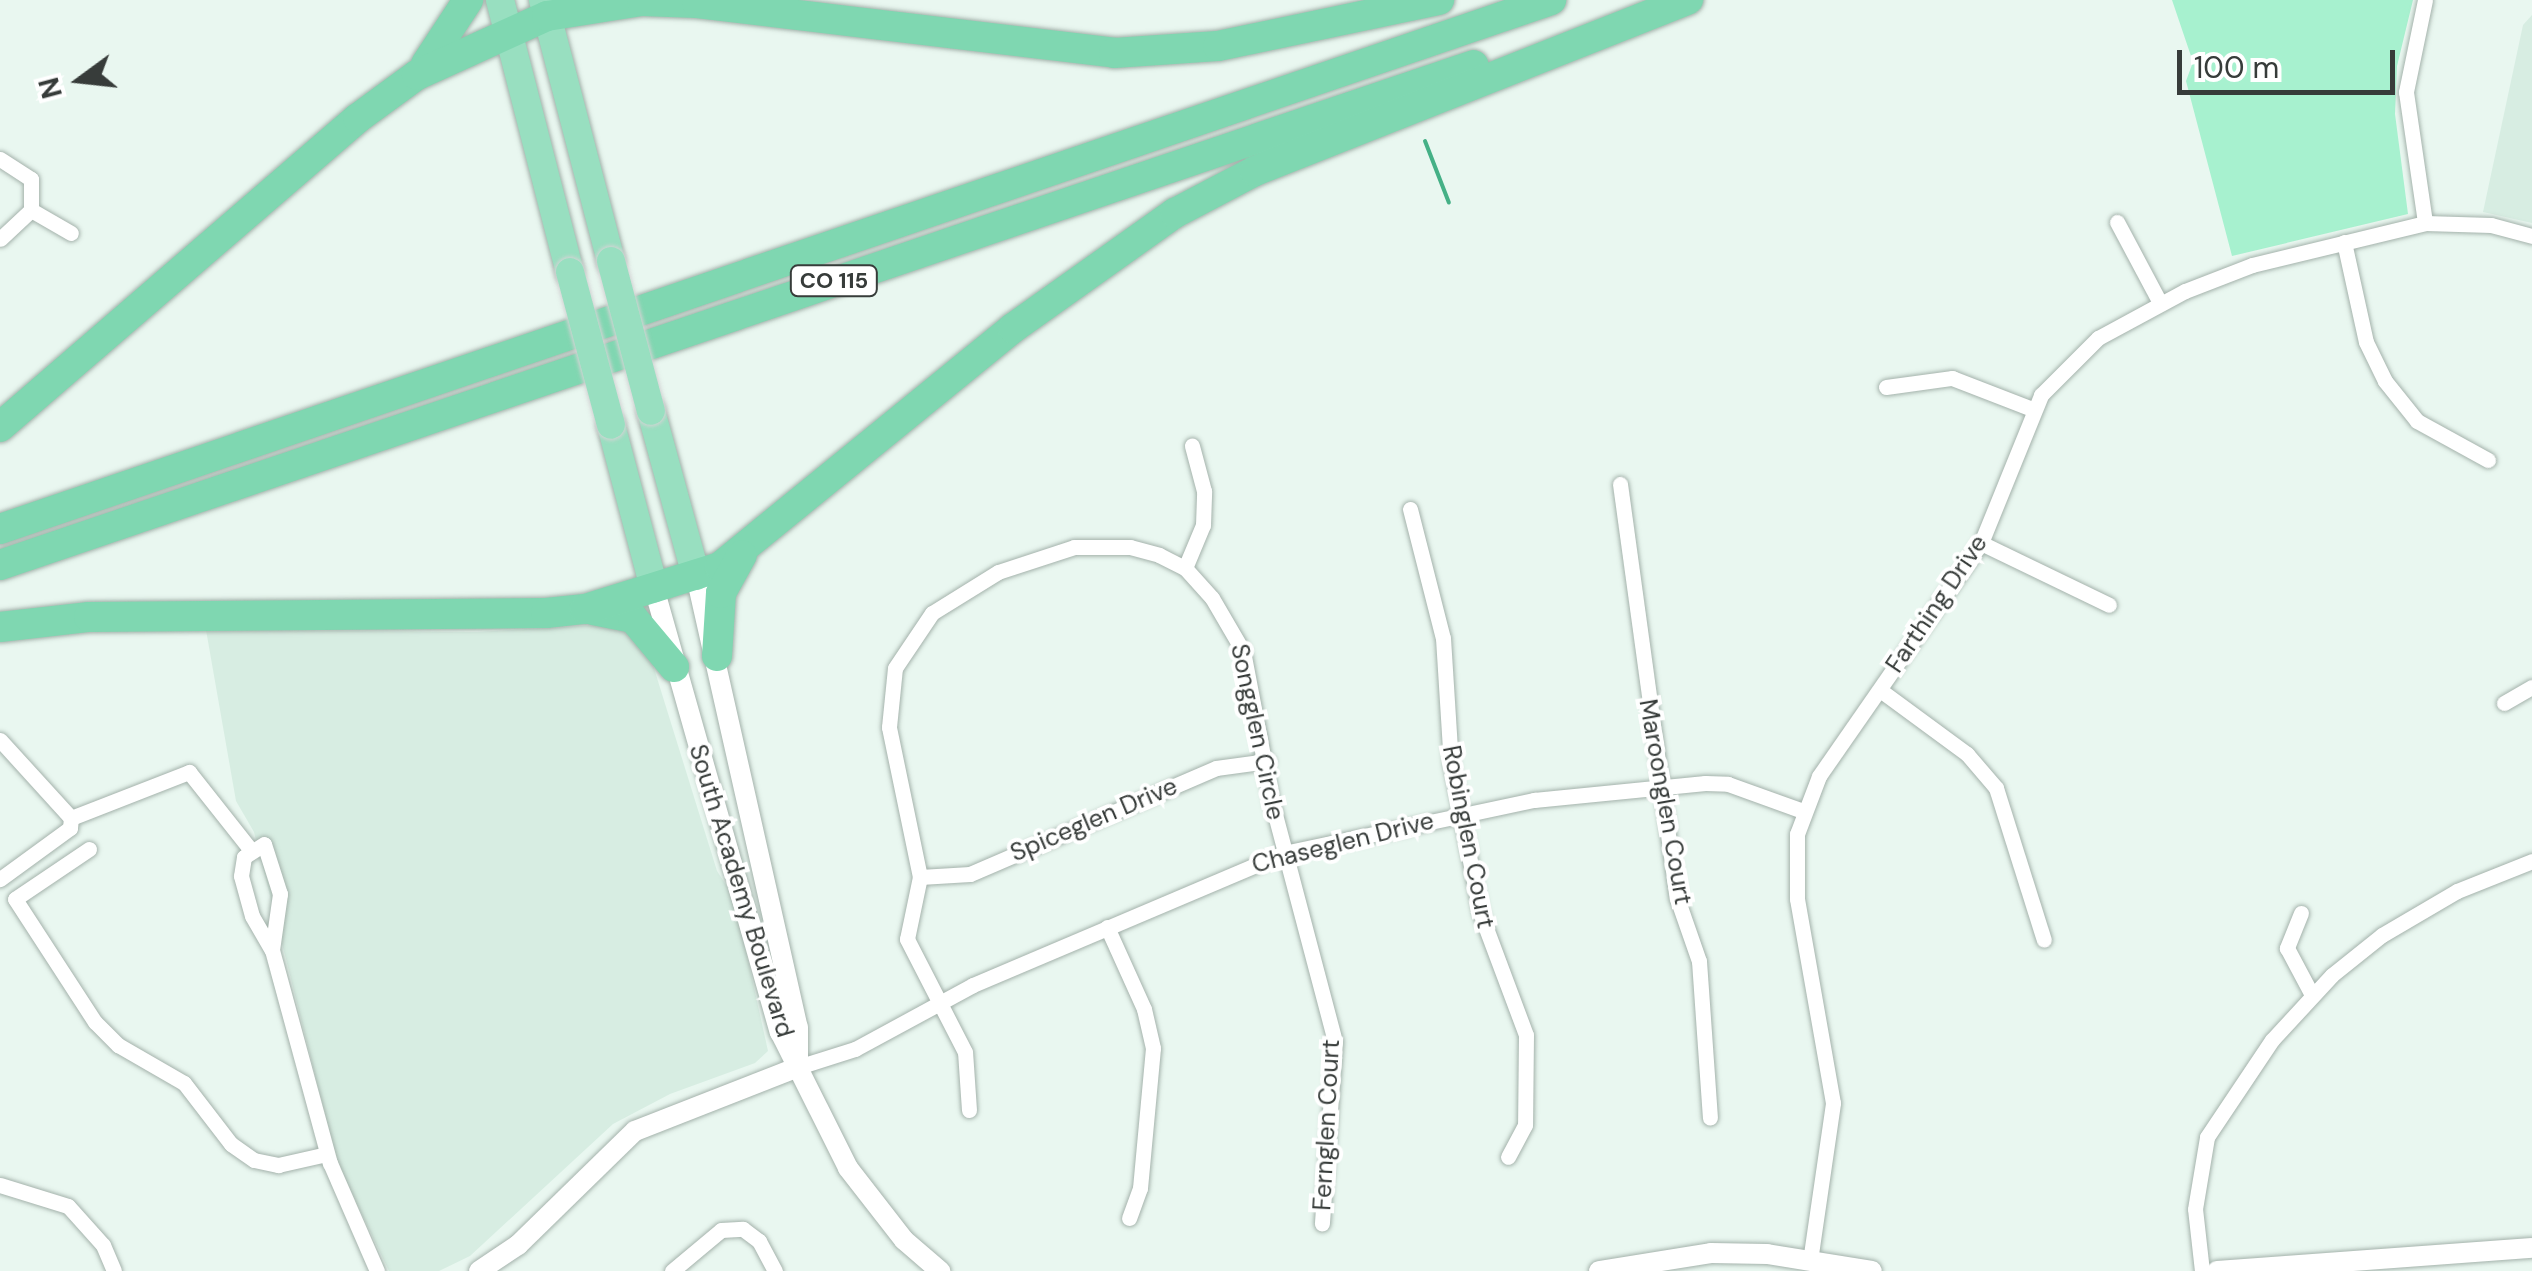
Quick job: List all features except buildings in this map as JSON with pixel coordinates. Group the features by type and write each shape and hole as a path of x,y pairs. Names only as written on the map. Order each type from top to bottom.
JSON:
{"highway":[{"path":"0,428 416,75 468,0"},
{"name":"South Academy Boulevard","path":"500,0 654,588"},
{"path":"628,0 1114,54 1268,38 1439,0"},
{"name":"CO 115","path":"0,529 1550,0"},
{"name":"CO 115","path":"0,566 1670,0"},
{"path":"585,609 696,576 744,552 961,368 1175,213 1255,171 1688,0"},
{"path":"416,75 508,32 545,8 642,1"},
{"name":"South Academy Boulevard","path":"545,8 696,576"},
{"path":"716,656 721,593 744,552"},
{"path":"0,627 89,617 585,609 633,618 674,667"}],"street":[{"path":"2425,0 2411,46 2406,112 2426,224"},
{"path":"0,159 31,180 31,210 0,240"},
{"path":"31,210 71,233"},
{"path":"2117,222 2160,303"},
{"name":"Farthing Drive","path":"1810,1266 1833,1103 1794,872 1803,810 1819,776 1981,543 2032,409 2081,350 2160,303 2234,271 2426,224 2491,225 2532,236"},
{"path":"2344,242 2366,342 2385,381 2417,421 2488,460"},
{"path":"1886,387 1952,378 2032,409"},
{"path":"969,1110 970,1068 907,939 920,877 888,700 895,668 932,613 998,572 1074,547 1130,547 1185,568 1203,525 1204,492 1192,446"},
{"name":"Maroonglen Court","path":"1620,484 1677,898 1699,961 1710,1118"},
{"name":"Robinglen Court","path":"1410,509 1442,638 1445,716 1480,912 1526,1034 1525,1125 1508,1157"},
{"path":"1981,543 2109,605"},
{"name":"Songglen Circle","path":"1185,568 1232,626 1268,761 1284,853"},
{"name":"South Academy Boulevard","path":"696,576 798,1026 798,1066"},
{"name":"South Academy Boulevard","path":"654,588 674,667 735,860 780,1032 798,1066"},
{"path":"2504,704 2532,687"},
{"path":"1880,690 1967,754 1996,788 2044,940"},
{"path":"0,740 71,818 70,828 0,879"},
{"name":"Spiceglen Drive","path":"920,877 970,874 1216,768 1268,761"},
{"path":"71,818 189,772 250,849"},
{"name":"Chaseglen Drive","path":"798,1066 855,1049 938,1004 1284,853 1461,813 1662,788 1728,784 1803,810"},
{"path":"250,849 264,844 276,866 280,919 272,950"},
{"path":"89,849 15,899 94,1022 118,1045 184,1083 231,1144 254,1160 278,1166 327,1154"},
{"path":"250,849 241,876 252,916 272,950 327,1154 378,1271"},
{"name":"Fernglen Court","path":"1284,853 1335,1041 1322,1224"},
{"path":"2202,1271 2195,1209 2207,1137 2233,1090 2312,995 2403,921 2532,862"},
{"path":"2300,913 2287,948 2312,995"},
{"path":"1107,928 1144,1009 1153,1048 1140,1188 1129,1218"},
{"path":"480,1271 518,1245 636,1131 798,1066 824,1130 872,1204 940,1271"},
{"path":"0,1185 68,1206 103,1244 114,1271"},
{"path":"672,1271 721,1230 743,1228 759,1241 775,1271"},
{"path":"2217,1271 2532,1248"},
{"path":"1599,1271 1711,1253 1872,1271"}],"shaded area":[{"path":"2532,15 2532,223 2483,212 2523,25"},
{"path":"617,624 648,649 717,871 734,897 768,1051 755,1063 670,1094 613,1124 470,1256 439,1271 389,1271 337,1162 254,832 236,801 206,630 477,632"}],"green space":[{"path":"2172,0 2413,0 2397,66 2395,114 2408,214 2232,256 2186,81 2193,62"}],"waterway":[{"path":"1425,141 1449,203"}]}
